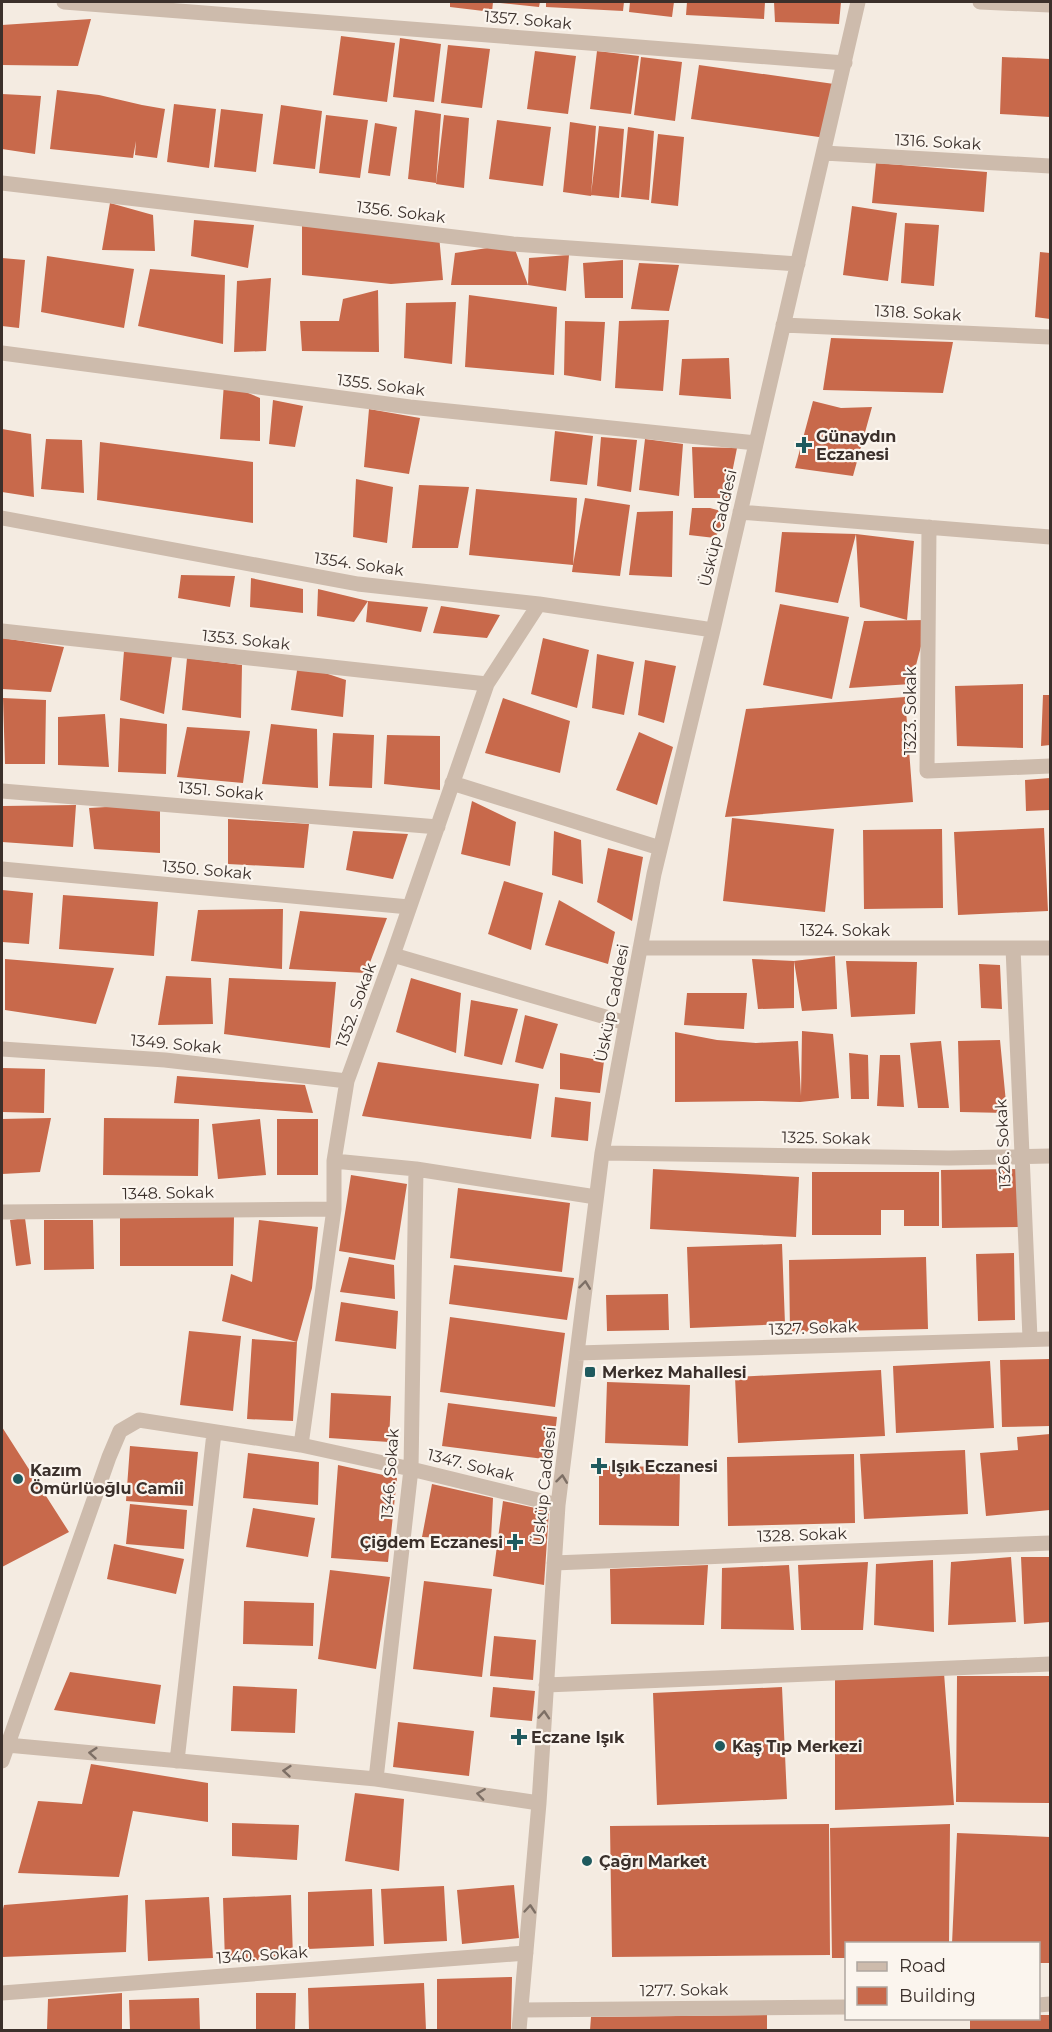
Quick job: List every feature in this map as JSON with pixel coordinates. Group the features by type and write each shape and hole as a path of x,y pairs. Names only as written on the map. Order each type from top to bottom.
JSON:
{"street":[{"name":"1357. Sokak","path":"64,2 845,63"},
{"name":"Üsküp Caddesi","path":"519,2031 539,1803 558,1505 602,1153 660,848 713,630 858,2"},
{"path":"980,2 1050,5"},
{"name":"1316. Sokak","path":"824,153 875,158 1050,166"},
{"name":"1356. Sokak","path":"2,183 513,244 798,264"},
{"name":"1318. Sokak","path":"783,326 1050,337"},
{"name":"1355. Sokak","path":"2,353 410,407 756,443"},
{"path":"740,512 1050,537"},
{"name":"1354. Sokak","path":"2,518 358,584 539,604 713,630"},
{"name":"1323. Sokak","path":"929,527 927,771 1050,766"},
{"name":"1352. Sokak","path":"301,1445 334,1209 334,1161 347,1080 487,684 539,604"},
{"name":"1353. Sokak","path":"2,631 487,684"},
{"path":"453,783 660,848"},
{"name":"1351. Sokak","path":"2,791 438,827"},
{"name":"1350. Sokak","path":"2,869 409,907"},
{"name":"1324. Sokak","path":"640,948 1050,948"},
{"name":"1326. Sokak","path":"1012,948 1030,1338"},
{"path":"393,955 626,1023"},
{"name":"1349. Sokak","path":"2,1049 165,1060 347,1080"},
{"name":"1325. Sokak","path":"602,1153 949,1158 1050,1156"},
{"path":"334,1161 416,1169 596,1197"},
{"name":"1346. Sokak","path":"376,1779 411,1469 416,1169"},
{"name":"1348. Sokak","path":"2,1212 334,1209"},
{"name":"1327. Sokak","path":"577,1353 1050,1339"},
{"name":"1347. Sokak","path":"2,1761 109,1457 120,1431 139,1420 301,1445 558,1505"},
{"path":"177,1761 214,1433"},
{"name":"1328. Sokak","path":"554,1563 1050,1543"},
{"path":"546,1685 1050,1664"},
{"path":"7,1745 376,1779 539,1803"},
{"name":"1340. Sokak","path":"2,1993 526,1953"},
{"name":"1277. Sokak","path":"522,2010 845,2007"}],"building":[{"path":"450,2 493,2 492,12 450,7"},
{"path":"500,2 540,2 539,7"},
{"path":"546,2 624,2 623,11 546,7"},
{"path":"630,2 674,2 672,17 629,12"},
{"path":"687,2 765,2 764,19 686,15"},
{"path":"774,2 841,2 839,24 775,22"},
{"path":"91,19 78,66 2,65 2,25"},
{"path":"341,36 395,43 387,102 333,95"},
{"path":"400,38 441,44 434,102 393,97"},
{"path":"448,45 490,49 482,108 441,103"},
{"path":"535,51 576,56 568,114 527,109"},
{"path":"597,51 639,56 631,114 590,109"},
{"path":"641,57 682,62 675,121 634,115"},
{"path":"1002,57 1050,59 1050,117 1000,114"},
{"path":"699,65 834,84 826,138 691,119"},
{"path":"57,90 99,95 165,109 157,158 135,155 136,141 133,158 50,149"},
{"path":"2,94 41,96 35,154 2,149"},
{"path":"174,104 216,109 209,168 167,162"},
{"path":"281,105 322,111 315,169 273,164"},
{"path":"221,109 263,114 256,172 214,167"},
{"path":"415,110 441,114 436,183 408,179"},
{"path":"326,115 368,120 360,178 319,173"},
{"path":"444,115 469,118 464,188 436,184"},
{"path":"497,120 551,127 543,186 489,179"},
{"path":"570,122 596,126 591,196 563,192"},
{"path":"375,123 397,127 390,176 368,173"},
{"path":"599,126 624,129 619,198 591,195"},
{"path":"628,127 654,131 649,200 621,197"},
{"path":"658,134 684,137 678,206 651,203"},
{"path":"876,163 987,172 984,212 872,203"},
{"path":"110,203 153,215 155,251 102,250"},
{"path":"852,206 897,213 888,281 843,275"},
{"path":"194,220 254,225 248,268 191,256"},
{"path":"905,223 939,225 934,286 901,283"},
{"path":"302,226 439,235 443,280 391,284 302,275"},
{"path":"513,244 528,285 451,285 455,253"},
{"path":"1040,252 1050,253 1050,319 1035,317"},
{"path":"569,255 566,291 528,285 529,258"},
{"path":"47,256 134,269 124,328 41,312"},
{"path":"2,258 25,260 19,328 2,326"},
{"path":"623,260 623,298 585,298 583,263"},
{"path":"639,263 679,265 669,311 631,309"},
{"path":"150,269 225,275 223,344 138,326"},
{"path":"271,278 266,351 234,352 237,281"},
{"path":"378,290 379,352 302,351 300,321 339,321 343,299"},
{"path":"469,295 557,307 554,375 465,367"},
{"path":"456,302 452,364 404,358 406,303"},
{"path":"669,320 663,391 615,388 619,321"},
{"path":"565,321 605,322 601,381 564,375"},
{"path":"831,338 953,342 943,393 823,390"},
{"path":"729,358 731,399 679,395 682,359"},
{"path":"224,383 260,398 260,441 220,439"},
{"path":"273,400 303,406 295,447 269,444"},
{"path":"813,401 841,408 872,407 853,476 795,468"},
{"path":"369,409 420,418 409,474 364,467"},
{"path":"2,429 31,434 34,497 2,492"},
{"path":"555,431 593,436 587,485 550,481"},
{"path":"601,437 637,440 631,492 597,486"},
{"path":"46,439 82,440 84,493 41,489"},
{"path":"645,439 683,444 679,496 639,490"},
{"path":"100,442 253,462 253,523 97,500"},
{"path":"692,447 737,448 727,498 694,498"},
{"path":"356,479 393,487 387,543 353,537"},
{"path":"419,485 469,487 458,548 412,548"},
{"path":"476,489 577,498 573,565 469,555"},
{"path":"585,498 630,505 620,576 572,572"},
{"path":"692,508 710,508 728,513 715,538 689,535"},
{"path":"673,511 672,577 629,575 637,512"},
{"path":"782,532 856,534 838,603 775,592"},
{"path":"856,534 914,541 907,620 860,607"},
{"path":"181,575 235,576 230,607 178,598"},
{"path":"251,578 303,589 303,613 250,607"},
{"path":"318,589 368,601 354,622 317,616"},
{"path":"368,601 428,607 421,632 366,622"},
{"path":"780,604 849,617 832,699 763,685"},
{"path":"441,606 500,615 487,638 433,633"},
{"path":"928,620 911,684 849,688 864,621"},
{"path":"2,638 64,647 51,692 2,689"},
{"path":"543,638 589,650 577,708 531,694"},
{"path":"124,651 172,656 164,714 120,700"},
{"path":"597,654 634,662 624,715 592,708"},
{"path":"187,658 242,665 241,718 182,710"},
{"path":"645,660 676,666 664,723 638,715"},
{"path":"298,664 346,680 343,717 291,710"},
{"path":"1023,684 1023,748 957,746 955,686"},
{"path":"1043,695 1050,695 1050,745 1041,746"},
{"path":"905,697 913,802 725,817 746,709"},
{"path":"3,698 46,700 45,764 5,764"},
{"path":"503,698 570,721 560,773 485,753"},
{"path":"105,714 109,767 58,765 58,717"},
{"path":"120,718 167,724 166,774 118,772"},
{"path":"271,724 317,729 318,788 262,784"},
{"path":"187,727 250,731 243,783 177,777"},
{"path":"639,732 673,747 657,805 616,790"},
{"path":"333,733 374,735 372,788 329,786"},
{"path":"387,735 440,736 440,790 384,784"},
{"path":"1050,778 1050,810 1026,811 1025,780"},
{"path":"472,801 516,822 510,866 461,854"},
{"path":"160,804 160,853 94,849 89,808"},
{"path":"76,805 73,847 2,842 3,806"},
{"path":"732,818 834,829 825,912 723,901"},
{"path":"228,819 309,824 304,868 228,864"},
{"path":"1044,828 1048,911 958,915 954,832"},
{"path":"942,829 943,908 864,909 863,830"},
{"path":"353,831 408,834 393,879 346,870"},
{"path":"554,831 581,840 583,884 552,875"},
{"path":"608,848 643,857 632,921 597,902"},
{"path":"504,881 543,893 531,950 488,934"},
{"path":"2,890 33,893 29,944 2,942"},
{"path":"63,895 158,902 154,956 59,949"},
{"path":"559,900 615,932 608,964 545,945"},
{"path":"283,909 282,969 191,961 198,910"},
{"path":"300,911 387,918 366,973 289,969"},
{"path":"835,956 837,1009 802,1011 794,961"},
{"path":"5,959 114,968 96,1024 5,1010"},
{"path":"752,959 794,961 794,1008 758,1009"},
{"path":"846,961 917,962 915,1014 851,1017"},
{"path":"979,964 1000,965 1002,1009 981,1008"},
{"path":"166,976 211,978 213,1024 158,1025"},
{"path":"229,978 336,982 330,1048 224,1034"},
{"path":"411,978 461,993 456,1053 396,1032"},
{"path":"687,993 747,993 744,1029 684,1025"},
{"path":"471,1000 518,1009 502,1065 464,1056"},
{"path":"525,1015 558,1024 543,1069 515,1062"},
{"path":"802,1031 833,1034 839,1098 800,1102 675,1102 675,1032 717,1040 756,1043 798,1041 801,1096"},
{"path":"1000,1040 1007,1113 960,1112 958,1041"},
{"path":"941,1041 949,1108 918,1108 910,1043"},
{"path":"560,1053 604,1061 600,1093 560,1089"},
{"path":"849,1053 868,1055 869,1099 851,1099"},
{"path":"880,1055 900,1055 904,1107 877,1106"},
{"path":"378,1062 539,1084 531,1139 362,1116"},
{"path":"2,1068 45,1069 44,1113 2,1112"},
{"path":"177,1076 305,1085 313,1113 174,1103"},
{"path":"555,1097 591,1102 588,1141 551,1137"},
{"path":"51,1118 40,1172 2,1174 2,1119"},
{"path":"104,1118 199,1119 198,1176 103,1175"},
{"path":"260,1119 266,1175 218,1179 212,1124"},
{"path":"277,1119 318,1119 318,1175 277,1175"},
{"path":"653,1169 799,1177 796,1237 650,1229"},
{"path":"1017,1169 1019,1227 942,1228 941,1170"},
{"path":"812,1172 939,1172 939,1226 904,1226 904,1210 881,1210 881,1235 812,1235"},
{"path":"351,1175 407,1184 395,1260 339,1251"},
{"path":"458,1188 570,1203 562,1272 450,1258"},
{"path":"120,1217 234,1217 233,1266 120,1266"},
{"path":"25,1218 31,1264 16,1266 10,1220"},
{"path":"44,1220 93,1220 94,1269 44,1270"},
{"path":"259,1220 318,1227 312,1288 297,1342 222,1321 231,1274 252,1282"},
{"path":"782,1244 785,1324 690,1328 687,1247"},
{"path":"1014,1253 1015,1320 978,1321 976,1254"},
{"path":"349,1257 394,1265 395,1299 340,1292"},
{"path":"926,1257 928,1329 790,1332 789,1260"},
{"path":"454,1265 574,1278 567,1320 449,1304"},
{"path":"668,1294 669,1330 607,1331 606,1295"},
{"path":"341,1302 398,1311 396,1349 335,1341"},
{"path":"450,1317 565,1333 555,1407 440,1392"},
{"path":"189,1331 241,1336 233,1411 180,1405"},
{"path":"252,1339 297,1342 293,1421 247,1419"},
{"path":"1050,1359 1050,1426 1002,1427 1000,1360"},
{"path":"990,1361 994,1428 896,1433 893,1366"},
{"path":"881,1370 885,1436 738,1443 735,1377"},
{"path":"607,1382 690,1385 688,1446 605,1443"},
{"path":"331,1393 391,1396 389,1442 329,1438"},
{"path":"448,1403 557,1417 552,1460 442,1446"},
{"name":"Kazım Ömürlüoğlu Camii","path":"2,1427 69,1532 2,1567"},
{"path":"1050,1434 1050,1510 986,1516 980,1453 1018,1450 1017,1437"},
{"path":"130,1446 198,1452 193,1506 126,1501"},
{"path":"965,1450 968,1514 864,1519 860,1454"},
{"path":"248,1453 319,1462 318,1505 243,1498"},
{"path":"854,1454 855,1523 728,1526 727,1457"},
{"path":"338,1465 397,1478 388,1562 331,1558"},
{"path":"599,1466 680,1467 679,1526 599,1525"},
{"path":"432,1484 493,1498 491,1540 422,1537"},
{"path":"503,1501 549,1511 544,1585 493,1576"},
{"path":"130,1504 187,1510 184,1549 126,1544"},
{"path":"253,1508 315,1518 308,1557 246,1547"},
{"path":"114,1544 184,1559 176,1594 107,1579"},
{"path":"1011,1557 1016,1622 948,1625 951,1562"},
{"path":"1021,1557 1050,1557 1050,1622 1024,1624"},
{"path":"933,1560 934,1632 874,1625 876,1564"},
{"path":"868,1562 863,1630 801,1630 798,1565"},
{"path":"708,1565 704,1625 611,1624 610,1569"},
{"path":"789,1565 794,1630 721,1629 722,1568"},
{"path":"330,1570 390,1577 376,1669 318,1659"},
{"path":"424,1581 492,1589 482,1677 413,1669"},
{"path":"244,1601 314,1603 313,1646 243,1644"},
{"path":"494,1636 536,1640 533,1680 490,1676"},
{"path":"70,1672 161,1685 155,1724 54,1710"},
{"path":"944,1673 954,1805 835,1810 835,1676"},
{"path":"957,1676 1050,1676 1050,1803 956,1802"},
{"path":"233,1686 297,1689 295,1733 231,1731"},
{"path":"493,1687 535,1691 532,1721 490,1717"},
{"name":"Kaş Tıp Merkezi","path":"782,1687 787,1799 657,1805 653,1693"},
{"path":"398,1722 474,1731 469,1776 393,1767"},
{"path":"91,1764 208,1783 208,1822 133,1811 119,1877 18,1873 38,1801 82,1804"},
{"path":"355,1793 404,1799 399,1871 345,1861"},
{"path":"232,1823 299,1825 297,1860 232,1856"},
{"path":"829,1824 830,1955 612,1957 610,1826"},
{"path":"950,1824 949,1942 845,1942 845,1958 832,1958 830,1828"},
{"path":"957,1833 1050,1837 1050,1963 1040,1963 1040,1942 952,1942"},
{"path":"514,1885 519,1938 462,1944 457,1890"},
{"path":"444,1886 447,1941 384,1944 381,1889"},
{"path":"372,1889 374,1946 308,1949 308,1892"},
{"path":"128,1895 126,1952 2,1957 4,1905"},
{"path":"291,1895 293,1958 225,1962 223,1898"},
{"path":"209,1897 213,1958 148,1961 145,1900"},
{"path":"512,1977 511,2030 437,2030 437,1979"},
{"path":"424,1983 426,2030 309,2030 308,1988"},
{"path":"122,1993 122,2030 47,2030 48,1999"},
{"path":"256,1993 296,1993 295,2030 256,2030"},
{"path":"199,1998 200,2030 130,2030 129,2000"},
{"path":"767,2015 767,2030 590,2030 591,2017"},
{"path":"1040,2015 1050,2015 1050,2030 970,2030 970,2020 1040,2020"}],"place":[{"name":"Günaydın Eczanesi","path":"804,445"},
{"name":"Merkez Mahallesi","path":"590,1372"},
{"name":"Işık Eczanesi","path":"599,1466"},
{"name":"Kazım Ömürlüoğlu Camii","path":"18,1479"},
{"name":"Çiğdem Eczanesi","path":"515,1542"},
{"name":"Eczane Işık","path":"519,1737"},
{"name":"Kaş Tıp Merkezi","path":"720,1746"},
{"name":"Çağrı Market","path":"587,1861"}]}
